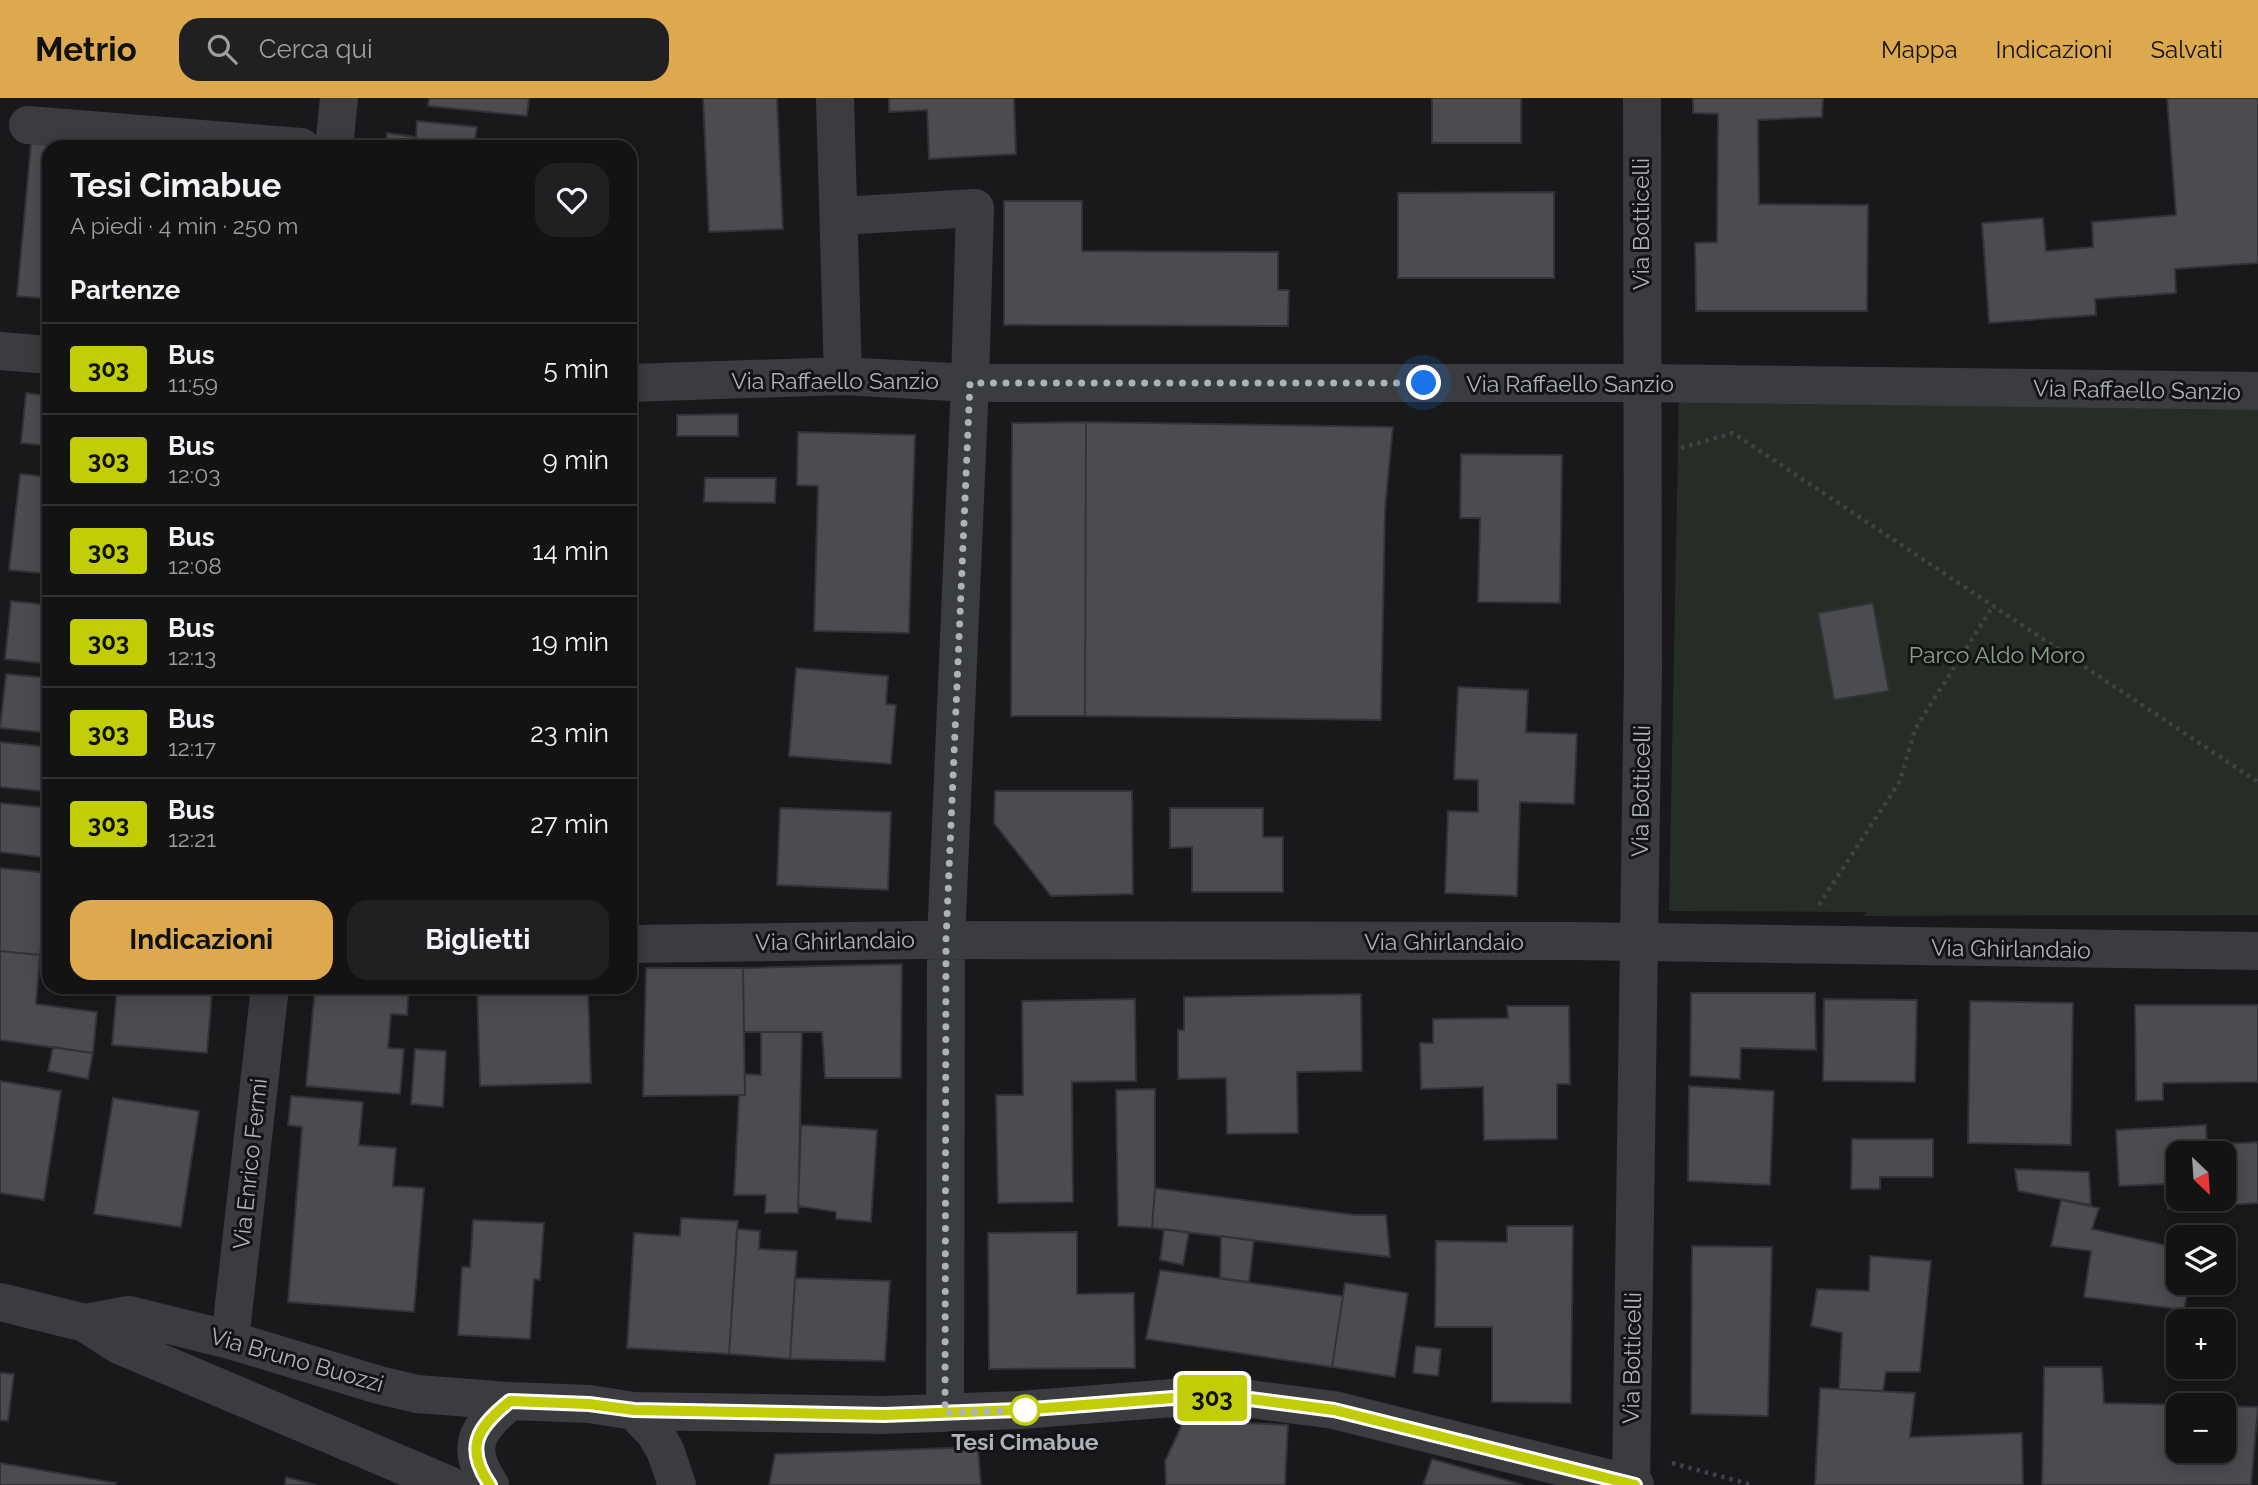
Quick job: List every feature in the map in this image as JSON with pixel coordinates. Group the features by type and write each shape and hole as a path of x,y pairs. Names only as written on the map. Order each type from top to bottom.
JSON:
{"street":[{"path":"335,140 339,98"},
{"path":"835,98 843,376"},
{"name":"Via Botticelli","path":"1633,1484 1643,670 1642,98"},
{"path":"28,125 214,140"},
{"path":"840,216 975,208 946,940 945,1413"},
{"path":"0,351 42,354"},
{"name":"Via Raffaello Sanzio","path":"637,383 843,376 970,383 1643,383 2258,391"},
{"name":"Via Ghirlandaio","path":"637,944 946,940 1638,942 2258,951"},
{"name":"Via Enrico Fermi","path":"230,1340 269,994"},
{"name":"Via Bruno Buozzi","path":"0,1302 85,1323 119,1346 449,1485"},
{"name":"Via Bruno Buozzi","path":"85,1323 129,1315 230,1340 411,1392 510,1401 589,1404 634,1410 884,1415 1020,1410 1173,1398 1250,1399 1334,1410 1633,1484"},
{"path":"490,1485 477,1464 477,1442 488,1423 510,1401"},
{"path":"634,1410 656,1433 665,1450 671,1479"}],"path":[{"path":"1642,449 1672,451 1733,433 2258,782"},
{"path":"1806,946 1812,916 1900,781 1915,729 1993,606"},
{"path":"1668,1461 1752,1485"}],"green space":[{"name":"Parco Aldo Moro","path":"1679,393 2258,400 2258,915 1863,916 1866,912 1669,911"}],"building":[{"path":"429,98 529,98 527,116 428,106"},
{"path":"703,98 777,98 783,229 709,232"},
{"path":"889,98 1014,98 1016,154 929,159 927,110 889,112"},
{"path":"1432,98 1521,98 1521,143 1432,143"},
{"path":"1693,98 1823,98 1822,117 1758,120 1759,204 1868,205 1867,311 1696,311 1695,243 1717,242 1718,114 1693,113"},
{"path":"2167,98 2258,98 2258,263 2175,269 2176,293 2095,299 2096,315 1989,323 1982,223 2043,218 2046,251 2093,247 2092,222 2176,215"},
{"path":"417,121 477,127 475,140 386,140 387,133 416,137"},
{"path":"31,143 42,144 42,298 17,296"},
{"path":"1554,192 1554,278 1398,278 1398,193"},
{"path":"1004,201 1082,201 1082,251 1278,252 1278,290 1289,290 1288,326 1004,325"},
{"path":"26,393 42,395 42,445 21,443"},
{"path":"738,414 738,436 677,436 677,415"},
{"path":"1086,422 1085,716 1011,716 1012,423"},
{"path":"1086,422 1393,427 1385,509 1381,720 1085,716"},
{"path":"798,432 915,435 909,633 814,631 818,486 797,485"},
{"path":"1461,454 1562,455 1560,603 1478,602 1480,518 1460,518"},
{"path":"20,474 42,476 42,573 9,570"},
{"path":"705,478 776,478 775,503 704,502"},
{"path":"11,601 42,604 42,663 5,659"},
{"path":"1873,603 1889,691 1834,700 1818,613"},
{"path":"796,668 888,676 886,704 896,705 891,764 789,756"},
{"path":"6,674 42,677 42,732 0,728"},
{"path":"1458,687 1528,690 1526,732 1577,734 1574,804 1520,802 1517,896 1445,893 1448,811 1478,812 1478,780 1454,779"},
{"path":"0,742 42,746 42,791 0,787"},
{"path":"995,791 1132,791 1133,894 1051,896 994,823"},
{"path":"0,803 42,807 42,857 0,852"},
{"path":"780,808 891,812 888,890 777,885"},
{"path":"1170,808 1263,808 1263,837 1283,837 1283,892 1192,892 1192,847 1170,848"},
{"path":"0,868 42,872 40,955 0,951"},
{"path":"0,951 40,955 36,1004 97,1012 93,1053 0,1040"},
{"path":"902,964 901,1078 825,1078 822,1032 744,1032 743,968"},
{"path":"646,968 743,968 745,1095 643,1096"},
{"path":"1691,993 1815,993 1816,1050 1741,1048 1740,1079 1690,1076"},
{"path":"116,994 212,994 207,1053 112,1045"},
{"path":"314,994 408,994 407,1015 391,1014 388,1048 404,1049 400,1094 306,1086"},
{"path":"477,994 588,994 591,1083 480,1086"},
{"path":"1361,994 1362,1071 1297,1072 1298,1133 1227,1134 1226,1078 1178,1079 1178,1030 1184,1030 1184,997"},
{"path":"1135,999 1136,1081 1072,1082 1073,1202 998,1203 996,1095 1023,1095 1022,1001"},
{"path":"1824,999 1917,1000 1915,1082 1823,1081"},
{"path":"1970,1001 2073,1003 2071,1145 1968,1143"},
{"path":"2135,1005 2258,1005 2258,1082 2163,1083 2163,1100 2136,1101"},
{"path":"1507,1006 1569,1006 1570,1084 1557,1084 1557,1139 1484,1140 1483,1087 1421,1089 1420,1043 1433,1043 1433,1019 1508,1018"},
{"path":"761,1032 802,1032 798,1213 765,1213 766,1195 734,1195 739,1095 745,1095 745,1074 761,1075"},
{"path":"53,1047 93,1053 88,1079 48,1071"},
{"path":"415,1049 446,1051 443,1107 411,1104"},
{"path":"0,1081 61,1091 44,1200 0,1193"},
{"path":"1689,1086 1774,1091 1770,1185 1688,1181"},
{"path":"1155,1089 1155,1188 1152,1228 1118,1226 1116,1090"},
{"path":"291,1096 363,1102 359,1145 396,1148 393,1186 424,1188 414,1312 288,1302 302,1127 288,1125"},
{"path":"113,1098 199,1111 181,1227 94,1214"},
{"path":"801,1125 877,1130 871,1222 836,1219 836,1212 798,1206"},
{"path":"2206,1125 2207,1141 2166,1141 2166,1184 2119,1186 2116,1130"},
{"path":"1852,1139 1933,1139 1933,1177 1880,1177 1880,1189 1851,1189"},
{"path":"2258,1142 2258,1203 2236,1204 2236,1143"},
{"path":"2015,1169 2089,1172 2091,1205 2018,1191"},
{"path":"1155,1188 1355,1215 1386,1215 1390,1257 1152,1228"},
{"path":"2061,1200 2099,1208 2092,1229 2166,1245 2166,1295 2187,1295 2184,1309 2084,1297 2091,1251 2051,1246"},
{"path":"681,1218 738,1221 729,1354 627,1348 634,1233 680,1236"},
{"path":"473,1220 544,1223 540,1280 534,1279 530,1339 458,1335 462,1267 470,1267"},
{"path":"1507,1226 1573,1226 1571,1403 1492,1402 1492,1327 1435,1327 1436,1241 1507,1242"},
{"path":"737,1229 760,1231 759,1249 797,1251 790,1359 729,1354"},
{"path":"1164,1229 1189,1232 1183,1265 1160,1260"},
{"path":"1077,1232 1077,1294 1134,1293 1135,1368 989,1369 988,1233"},
{"path":"1221,1236 1254,1240 1249,1282 1220,1278"},
{"path":"1692,1246 1772,1247 1768,1416 1691,1414"},
{"path":"1870,1256 1931,1261 1920,1372 1886,1372 1883,1391 1839,1389 1842,1333 1811,1326 1817,1289 1869,1291"},
{"path":"1160,1270 1343,1296 1332,1367 1146,1339"},
{"path":"795,1278 890,1281 885,1361 790,1359"},
{"path":"1345,1283 1408,1293 1395,1377 1332,1367"},
{"path":"1416,1346 1441,1349 1438,1376 1413,1373"},
{"path":"2044,1367 2102,1367 2104,1403 2166,1405 2166,1463 2236,1463 2236,1406 2258,1407 2251,1485 2042,1485"},
{"path":"0,1373 14,1374 8,1421 0,1420"},
{"path":"1820,1388 1915,1393 1910,1437 2022,1433 2023,1485 1815,1485"},
{"path":"1184,1420 1288,1425 1285,1485 1166,1485 1165,1461"},
{"path":"978,1447 981,1485 769,1485 775,1454"},
{"path":"1432,1459 1523,1485 1423,1485"},
{"path":"0,1463 116,1483 0,1485"},
{"path":"286,1477 316,1485 285,1485"}],"bus line":[{"name":"303","path":"490,1485 477,1464 477,1442 497,1411 510,1401 589,1404 634,1410 884,1415 1020,1410 1173,1398 1250,1399 1334,1410 1635,1485"}],"place":[{"name":"Tesi Cimabue","path":"1025,1410"}],"route":[{"path":"1025,1410 945,1413 946,940 970,383 1424,383"}]}
